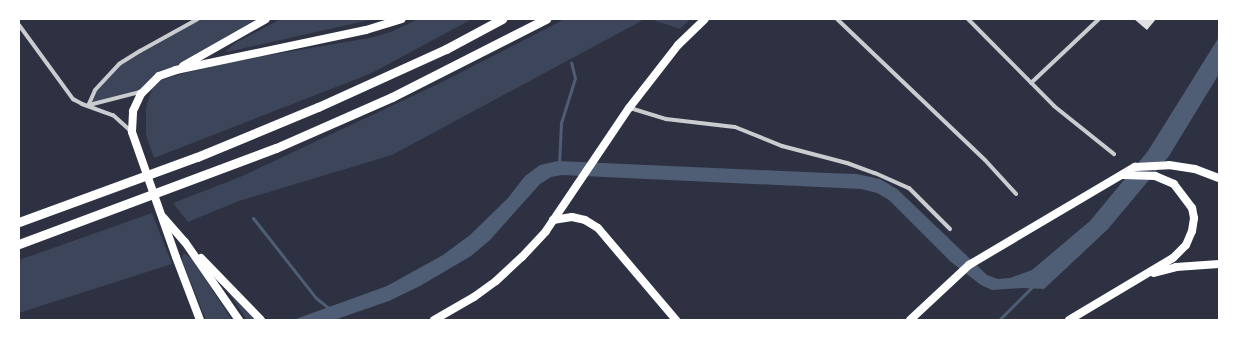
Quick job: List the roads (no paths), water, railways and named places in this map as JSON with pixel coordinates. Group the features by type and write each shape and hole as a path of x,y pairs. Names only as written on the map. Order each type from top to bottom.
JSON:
{"highway":[{"path":"19,222 123,185 318,108 446,48 502,19"},
{"path":"19,244 130,204 276,148 349,116 466,60 546,19"}],"main road":[{"path":"176,70 266,19"},
{"path":"200,320 159,211 132,132 133,111 143,92 159,76 176,70 366,30 401,19"},
{"path":"434,320 464,304 496,281 522,257 553,220 629,108 678,46 705,19"},
{"path":"910,320 969,265 1135,167 1169,165 1195,169 1219,178"},
{"path":"1069,320 1173,258 1186,245 1192,231 1194,218 1192,208 1174,184 1155,176 1122,175"},
{"path":"159,211 185,242 261,320"},
{"path":"553,220 572,217 585,220 598,228 676,320"},
{"path":"185,242 239,320"},
{"path":"1143,276 1176,267 1219,264"}],"street":[{"path":"88,106 95,90 119,64 140,50 198,19"},
{"path":"837,19 985,160 1016,194"},
{"path":"968,19 1054,106 1114,154"},
{"path":"1031,83 1099,19"},
{"path":"19,25 73,99 88,106 113,114 132,132"},
{"path":"88,106 143,92"},
{"path":"629,108 666,119 735,127 782,146 847,163 875,173 908,188 950,229"}],"waterway":[{"path":"559,165 561,123 575,78 571,62"},
{"path":"253,218 316,298 330,309"},
{"path":"999,320 1033,286"}]}
